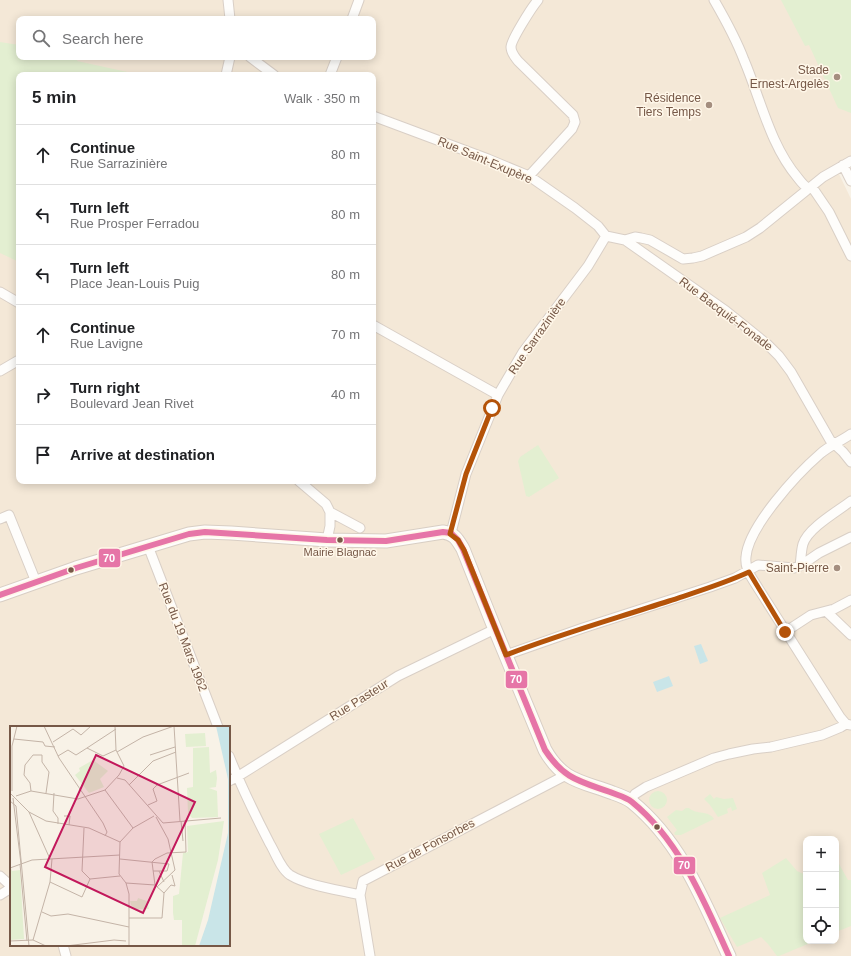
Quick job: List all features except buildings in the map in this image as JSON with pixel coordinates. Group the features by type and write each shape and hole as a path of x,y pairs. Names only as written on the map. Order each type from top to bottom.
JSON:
{"main road":[{"path":"0,595 76,568 189,534 205,532 231,533 327,540 386,542 442,532 450,534 458,540 464,550 495,629 510,653 545,750 558,769 566,775 616,794 630,801 647,815 684,862 729,956"}],"street":[{"path":"228,0 230,16"},
{"path":"353,16 359,0"},
{"path":"529,176 572,129 575,122 573,115 518,61 512,53 511,46 529,11 538,0"},
{"path":"714,0 744,59 770,128 782,155 805,187 810,188 829,212 851,256"},
{"path":"227,72 229,60"},
{"path":"254,60 270,72"},
{"path":"331,72 336,60"},
{"name":"Rue Saint-Exupère","path":"376,117 529,176 575,208 598,226 606,236"},
{"path":"606,236 625,240 635,236 650,240 683,259 702,256 746,238 772,220 823,177 847,163 851,181"},
{"name":"Rue Sarrazinière","path":"450,534 466,474 498,395 523,352 588,266 606,236"},
{"name":"Rue Bacquié-Fonade","path":"625,240 726,311 767,344 779,356 791,372 830,440 851,462"},
{"path":"0,292 16,301"},
{"path":"376,327 498,395"},
{"path":"0,371 16,362"},
{"path":"630,801 635,794 646,787 714,758 822,735 848,725 840,717 785,632 749,572 746,558 751,536 778,497 820,454 851,434"},
{"path":"303,484 326,504 330,512 330,526 327,540"},
{"path":"800,566 803,543 808,536 816,527 851,501"},
{"path":"330,512 360,528"},
{"path":"0,519 9,514 36,582"},
{"path":"510,653 582,628 717,585 749,572 758,565 794,568 800,566 819,553 851,537"},
{"name":"Rue du 19 Mars 1962","path":"148,546 218,726"},
{"path":"785,632 811,615 827,612 851,600"},
{"path":"827,612 851,635"},
{"name":"Rue Pasteur","path":"233,779 398,676 495,629"},
{"path":"230,762 233,779 280,863 288,874 300,880 360,895 370,956"},
{"name":"Rue de Fonsorbes","path":"360,895 363,881 566,775"},
{"path":"0,876 10,886"},
{"path":"0,895 10,888"},
{"path":"63,946 66,956"}],"shaded area":[{"path":"0,0 851,0 851,165 838,172 851,199 851,956 0,956"}],"green space":[{"name":"Stade Ernest-Argelès","path":"781,0 851,0 851,113 838,108 809,45 805,46"},
{"path":"0,42 16,45 16,60 78,60 127,72 16,72 16,261 0,253"},
{"path":"538,445 559,478 529,497 526,496 518,461 520,457"},
{"path":"658,791 664,794 667,800 664,806 658,809 652,806 649,800 652,794"},
{"path":"710,794 714,799 716,797 724,799 733,798 737,809 732,811 731,807 727,809 728,813 718,817 704,799"},
{"path":"686,808 709,814 714,819 681,835 675,835 674,833 677,830 667,817 676,810 682,811"},
{"path":"353,818 375,859 341,875 319,834"},
{"path":"786,858 797,871 803,874 803,944 808,944 779,956 777,956 761,937 737,947 720,918 770,895 762,873"},
{"path":"839,864 848,880 851,880 851,926 839,931"}],"water":[{"path":"701,644 708,661 700,664 694,646"},
{"path":"669,676 673,686 657,692 653,682"}],"transit line":[{"name":"70","path":"0,595 76,568 189,534 205,532 327,540 386,541 443,532 451,533"},
{"name":"70","path":"451,533 458,540 463,549 545,750 552,760 573,778 627,799 649,818 664,835 689,873 700,893 729,956"}],"place":[{"name":"Stade Ernest-Argelès","path":"837,77"},
{"name":"Résidence Tiers Temps","path":"709,105"},
{"name":"Mairie Blagnac","path":"340,540"},
{"name":"Saint-Pierre","path":"837,568"}],"route":[{"path":"492,408 466,474 450,534 458,540 464,550 506,655 582,628 710,587 749,572 785,632"}]}
